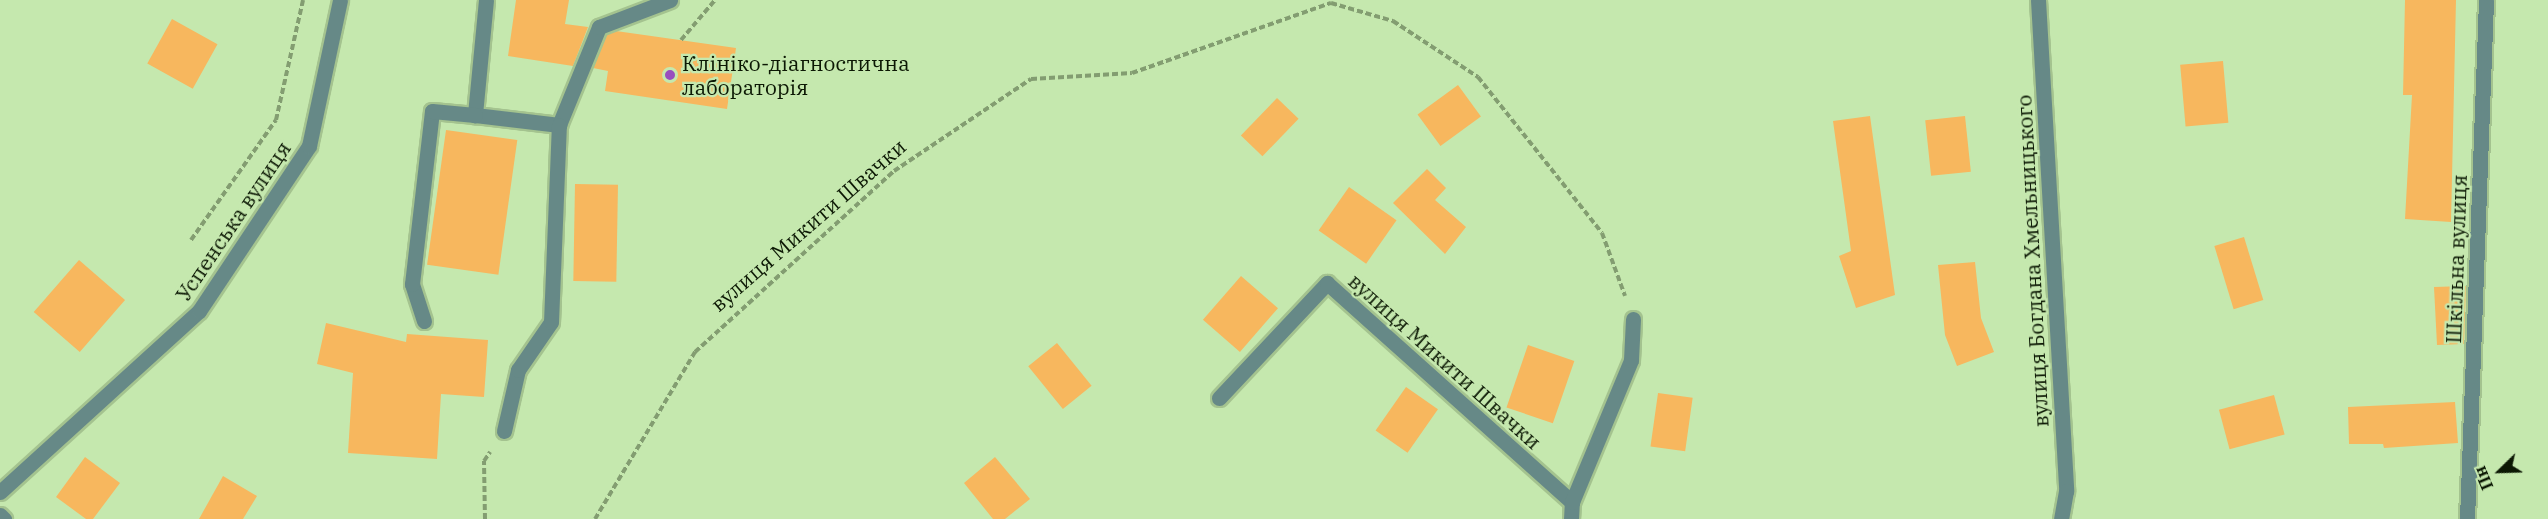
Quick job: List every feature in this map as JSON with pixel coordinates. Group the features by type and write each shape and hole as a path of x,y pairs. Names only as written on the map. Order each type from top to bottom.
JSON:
{"street":[{"name":"Успенська вулиця","path":"0,492 199,311 309,146 340,0"},
{"path":"475,116 486,0"},
{"path":"504,431 518,370 551,322 559,125 599,27 670,0"},
{"name":"вулиця Богдана Хмельницького","path":"2038,0 2066,491 2061,519"},
{"name":"Шкільна вулиця","path":"2468,519 2486,0"},
{"path":"424,321 412,284 432,111 559,125"},
{"name":"вулиця Микити Швачки","path":"1219,398 1327,283 1572,502"},
{"path":"1571,519 1572,502 1631,360 1633,319"},
{"path":"0,515 4,519"}],"path":[{"path":"191,240 276,120 303,0"},
{"path":"681,40 715,0"},
{"name":"вулиця Микити Швачки","path":"595,519 695,352 894,171 1031,79 1132,73 1331,3 1393,21 1478,77 1602,233 1633,319"},
{"path":"485,519 484,460 504,431"}],"building":[{"path":"516,0 569,0 565,24 588,27 573,66 508,56"},
{"path":"2405,0 2456,0 2451,222 2405,219 2412,95 2403,95"},
{"path":"172,19 217,44 193,89 147,64"},
{"name":"Клініко-діагностична лабораторія","path":"616,31 736,48 727,109 605,91 608,71 593,68 606,35"},
{"path":"2223,61 2228,123 2186,127 2180,65"},
{"path":"1458,85 1481,117 1440,146 1418,114"},
{"path":"1277,98 1299,119 1262,156 1241,135"},
{"path":"1870,116 1895,295 1856,308 1839,256 1851,251 1833,121"},
{"path":"1965,116 1971,172 1931,176 1925,120"},
{"path":"446,130 517,140 498,275 427,265"},
{"path":"1427,169 1446,188 1435,200 1466,227 1445,254 1393,203"},
{"path":"575,184 618,185 616,282 573,281"},
{"path":"1349,187 1397,220 1366,264 1319,230"},
{"path":"2244,237 2263,300 2234,309 2214,246"},
{"path":"79,260 125,300 80,352 34,312"},
{"path":"1975,262 1981,318 1994,352 1957,366 1945,335 1938,265"},
{"path":"1241,276 1278,308 1240,352 1203,320"},
{"path":"2466,286 2464,344 2437,345 2434,287"},
{"path":"326,323 406,342 407,334 488,340 484,397 441,394 437,459 348,453 353,373 317,364"},
{"path":"1057,343 1092,386 1063,409 1028,366"},
{"path":"1528,345 1574,361 1553,423 1507,407"},
{"path":"1406,387 1438,409 1408,453 1376,430"},
{"path":"1658,393 1693,398 1685,451 1650,446"},
{"path":"2274,395 2285,435 2230,449 2219,410"},
{"path":"2455,402 2458,443 2384,448 2383,444 2349,444 2348,407"},
{"path":"85,457 120,483 93,519 86,519 56,497"},
{"path":"995,457 1030,499 1005,519 993,519 964,483"},
{"path":"223,476 257,496 243,519 199,519"}],"place":[{"name":"Клініко-діагностична лабораторія","path":"670,75"}]}
